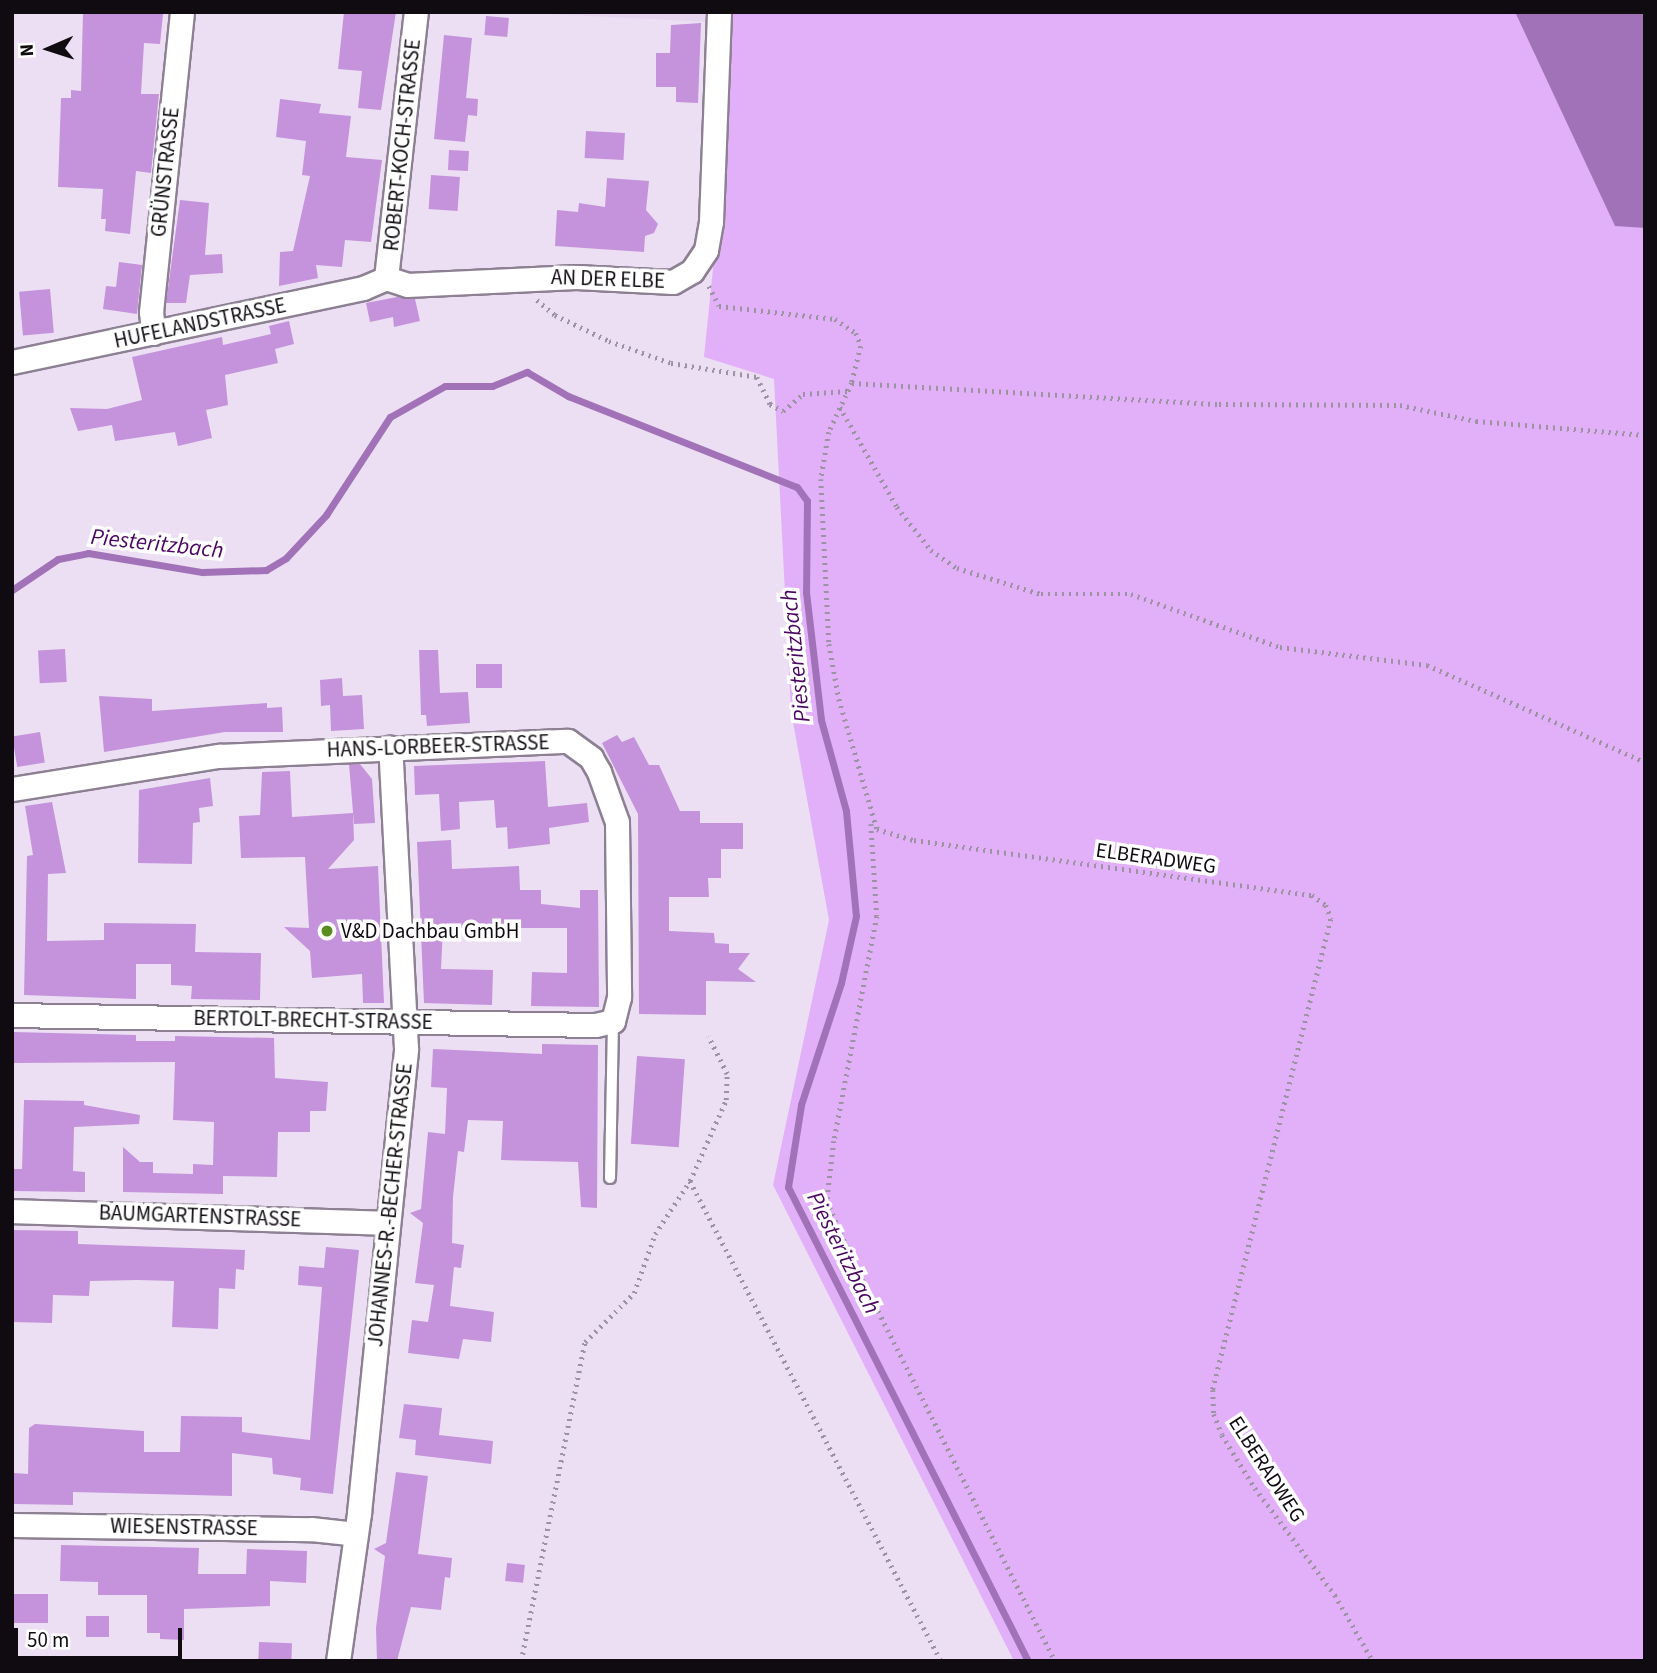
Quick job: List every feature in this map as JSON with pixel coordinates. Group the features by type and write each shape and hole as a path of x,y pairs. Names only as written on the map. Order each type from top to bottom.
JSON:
{"street":[{"name":"GRÜNSTRASSE","path":"153,332 151,312 182,12"},
{"name":"ROBERT-KOCH-STRASSE","path":"386,278 416,12"},
{"path":"706,250 719,12"},
{"name":"AN DER ELBE","path":"386,278 407,285 512,278 673,282 692,271 706,250"},
{"name":"HUFELANDSTRASSE","path":"12,362 363,288 386,278"},
{"name":"HANS-LORBEER-STRASSE","path":"12,789 191,758 568,741 590,758 610,800 620,840 620,997 612,1021"},
{"name":"JOHANNES-R.-BECHER-STRASSE","path":"338,1661 356,1534 406,1022 390,747"},
{"name":"BERTOLT-BRECHT-STRASSE","path":"12,1015 595,1025 612,1021"},
{"name":"BAUMGARTENSTRASSE","path":"12,1211 388,1223"},
{"name":"WIESENSTRASSE","path":"12,1525 311,1529 356,1534"}],"lane":[{"path":"610,1178 612,1021"}],"path":[{"path":"706,250 710,293 719,306 822,316 848,325 861,346 852,383 829,432 821,479 829,644 871,822 877,916 834,1141 827,1200 853,1261 1055,1661"},
{"path":"512,278 555,315 609,341 671,363 757,377 770,404 783,411 803,394 849,391"},
{"path":"852,383 1219,404 1400,405 1476,421 1645,435"},
{"path":"839,407 897,507 931,550 957,568 1041,594 1131,594 1280,647 1427,665 1645,762"},
{"name":"ELBERADWEG","path":"871,822 886,834 914,840 1312,895 1326,905 1332,919 1213,1390 1214,1414 1222,1434 1255,1488 1335,1595 1373,1661"},
{"path":"521,1661 585,1342 634,1293 655,1234 690,1181 726,1100 727,1074 708,1036"},
{"path":"690,1181 942,1661"}],"shaded area":[{"path":"506,12 710,12 710,22"},
{"path":"723,12 1515,12 1615,225 1645,228 1645,1661 1014,1661 773,1185 829,920 791,711 774,379 704,357 715,249"},
{"path":"1515,12 1645,12 1645,228 1615,226"}],"building":[{"path":"83,12 163,14 160,44 144,43 141,94 159,94 151,173 136,171 130,234 105,231 106,219 101,219 103,189 58,187 61,98 71,98 71,90 81,91"},
{"path":"344,12 396,12 381,110 358,108 362,71 338,69"},
{"path":"486,16 509,18 507,37 484,35"},
{"path":"701,23 698,103 676,102 676,87 656,87 656,53 670,53 671,25"},
{"path":"444,35 472,38 466,98 478,99 477,116 468,115 465,142 434,139"},
{"path":"280,99 321,104 319,113 351,116 346,157 382,160 371,242 345,240 342,267 316,265 318,278 279,286 280,252 293,251 310,176 302,175 306,141 276,137"},
{"path":"586,131 625,133 624,160 585,158"},
{"path":"449,150 469,151 468,171 448,170"},
{"path":"431,175 460,177 458,211 429,209"},
{"path":"607,178 649,181 646,210 658,224 654,233 645,236 644,252 555,246 557,210 578,212 579,203 605,207"},
{"path":"180,200 209,203 205,255 222,254 223,273 190,275 186,303 166,303"},
{"path":"119,262 142,265 137,314 103,309 106,286 116,287"},
{"path":"50,289 54,333 23,336 19,292"},
{"path":"397,297 415,299 420,321 394,327 393,317 370,322 366,303"},
{"path":"289,321 294,344 275,349 278,363 225,375 228,405 206,410 212,438 178,446 175,432 115,441 112,425 78,431 70,408 107,409 142,400 132,357 222,337 223,345 271,334 269,326"},
{"path":"65,649 67,682 40,683 38,650"},
{"path":"419,650 438,650 440,693 468,692 470,723 427,726 426,715 421,715"},
{"path":"476,664 502,664 502,688 476,688"},
{"path":"342,678 343,696 362,695 364,729 331,731 330,705 321,706 320,680"},
{"path":"99,696 152,699 152,711 267,703 267,708 282,707 283,732 225,732 104,752"},
{"path":"40,732 45,763 17,767 12,736"},
{"path":"617,735 622,742 634,737 649,765 659,765 680,811 700,811 700,823 743,823 743,849 721,849 721,878 708,878 709,897 669,897 669,931 714,933 715,943 729,944 729,953 750,953 738,969 756,982 706,981 706,1015 639,1014 638,814 602,743"},
{"path":"545,761 548,807 587,803 589,822 549,828 550,844 508,849 507,827 496,828 494,800 459,802 460,829 441,831 439,794 415,795 414,766"},
{"path":"349,764 360,764 372,779 375,823 354,824"},
{"path":"290,771 292,817 353,813 354,840 328,869 378,866 384,1003 363,1003 362,974 312,978 310,951 284,927 309,928 305,857 241,858 239,816 260,815 262,772"},
{"path":"210,778 213,806 199,808 200,822 193,823 192,864 138,863 139,790"},
{"path":"52,802 66,873 48,874 47,941 104,940 104,923 196,924 195,952 261,953 260,1000 191,999 192,986 171,985 171,964 136,964 136,999 24,995 27,856 33,855 25,806"},
{"path":"451,840 452,869 519,866 520,890 541,890 541,904 580,908 580,890 598,890 599,1007 531,1006 532,972 567,973 567,928 443,928 441,969 493,970 492,1005 424,1003 417,842"},
{"path":"12,1032 136,1035 136,1041 175,1041 175,1036 274,1038 275,1078 328,1082 326,1111 310,1111 310,1132 278,1132 277,1177 223,1176 223,1194 123,1192 123,1147 140,1162 153,1162 153,1173 193,1174 193,1164 213,1165 214,1122 173,1120 175,1062 12,1063"},
{"path":"542,1044 598,1045 597,1208 581,1207 578,1162 501,1160 503,1121 468,1120 464,1152 458,1151 453,1197 452,1243 464,1245 461,1268 454,1267 450,1306 494,1312 491,1342 463,1339 459,1359 408,1353 412,1320 428,1322 434,1285 415,1283 423,1223 410,1213 421,1209 428,1132 445,1134 447,1088 431,1087 433,1049 542,1054"},
{"path":"637,1056 685,1059 679,1147 631,1144"},
{"path":"24,1100 84,1101 84,1105 140,1115 139,1124 74,1127 73,1171 85,1172 85,1192 12,1191 12,1169 22,1169"},
{"path":"12,1230 78,1231 78,1244 245,1250 244,1270 236,1269 235,1289 219,1288 218,1329 172,1327 174,1281 90,1281 89,1296 53,1295 52,1323 12,1322"},
{"path":"326,1247 359,1250 333,1494 300,1490 301,1478 273,1474 272,1458 232,1453 232,1496 73,1492 73,1505 14,1504 14,1473 28,1474 29,1428 35,1424 144,1431 144,1452 180,1452 181,1416 242,1417 242,1432 310,1440 322,1287 298,1285 299,1266 324,1268"},
{"path":"404,1404 442,1408 439,1435 493,1441 491,1464 415,1455 416,1440 399,1438"},
{"path":"396,1472 428,1476 418,1554 452,1558 450,1578 445,1577 441,1610 411,1607 397,1661 377,1661 376,1628 385,1556 374,1549 386,1543"},
{"path":"61,1545 199,1548 198,1574 246,1574 247,1549 307,1551 306,1583 270,1581 270,1606 184,1609 184,1640 160,1639 160,1633 147,1633 147,1595 98,1595 98,1582 60,1581"},
{"path":"507,1563 525,1565 523,1583 505,1581"},
{"path":"12,1594 48,1594 48,1623 12,1623"},
{"path":"86,1616 109,1616 109,1637 86,1637"},
{"path":"259,1642 292,1643 291,1661 258,1661"}],"waterway":[{"name":"Piesteritzbach","path":"12,590 58,559 88,553 202,572 266,570 286,558 326,515 390,417 445,386 492,386 527,372 568,396 797,487 807,501 806,592 821,720 846,811 856,916 841,983 801,1105 788,1187 1028,1661"}],"place":[{"name":"V&D Dachbau GmbH","path":"327,931"}]}
